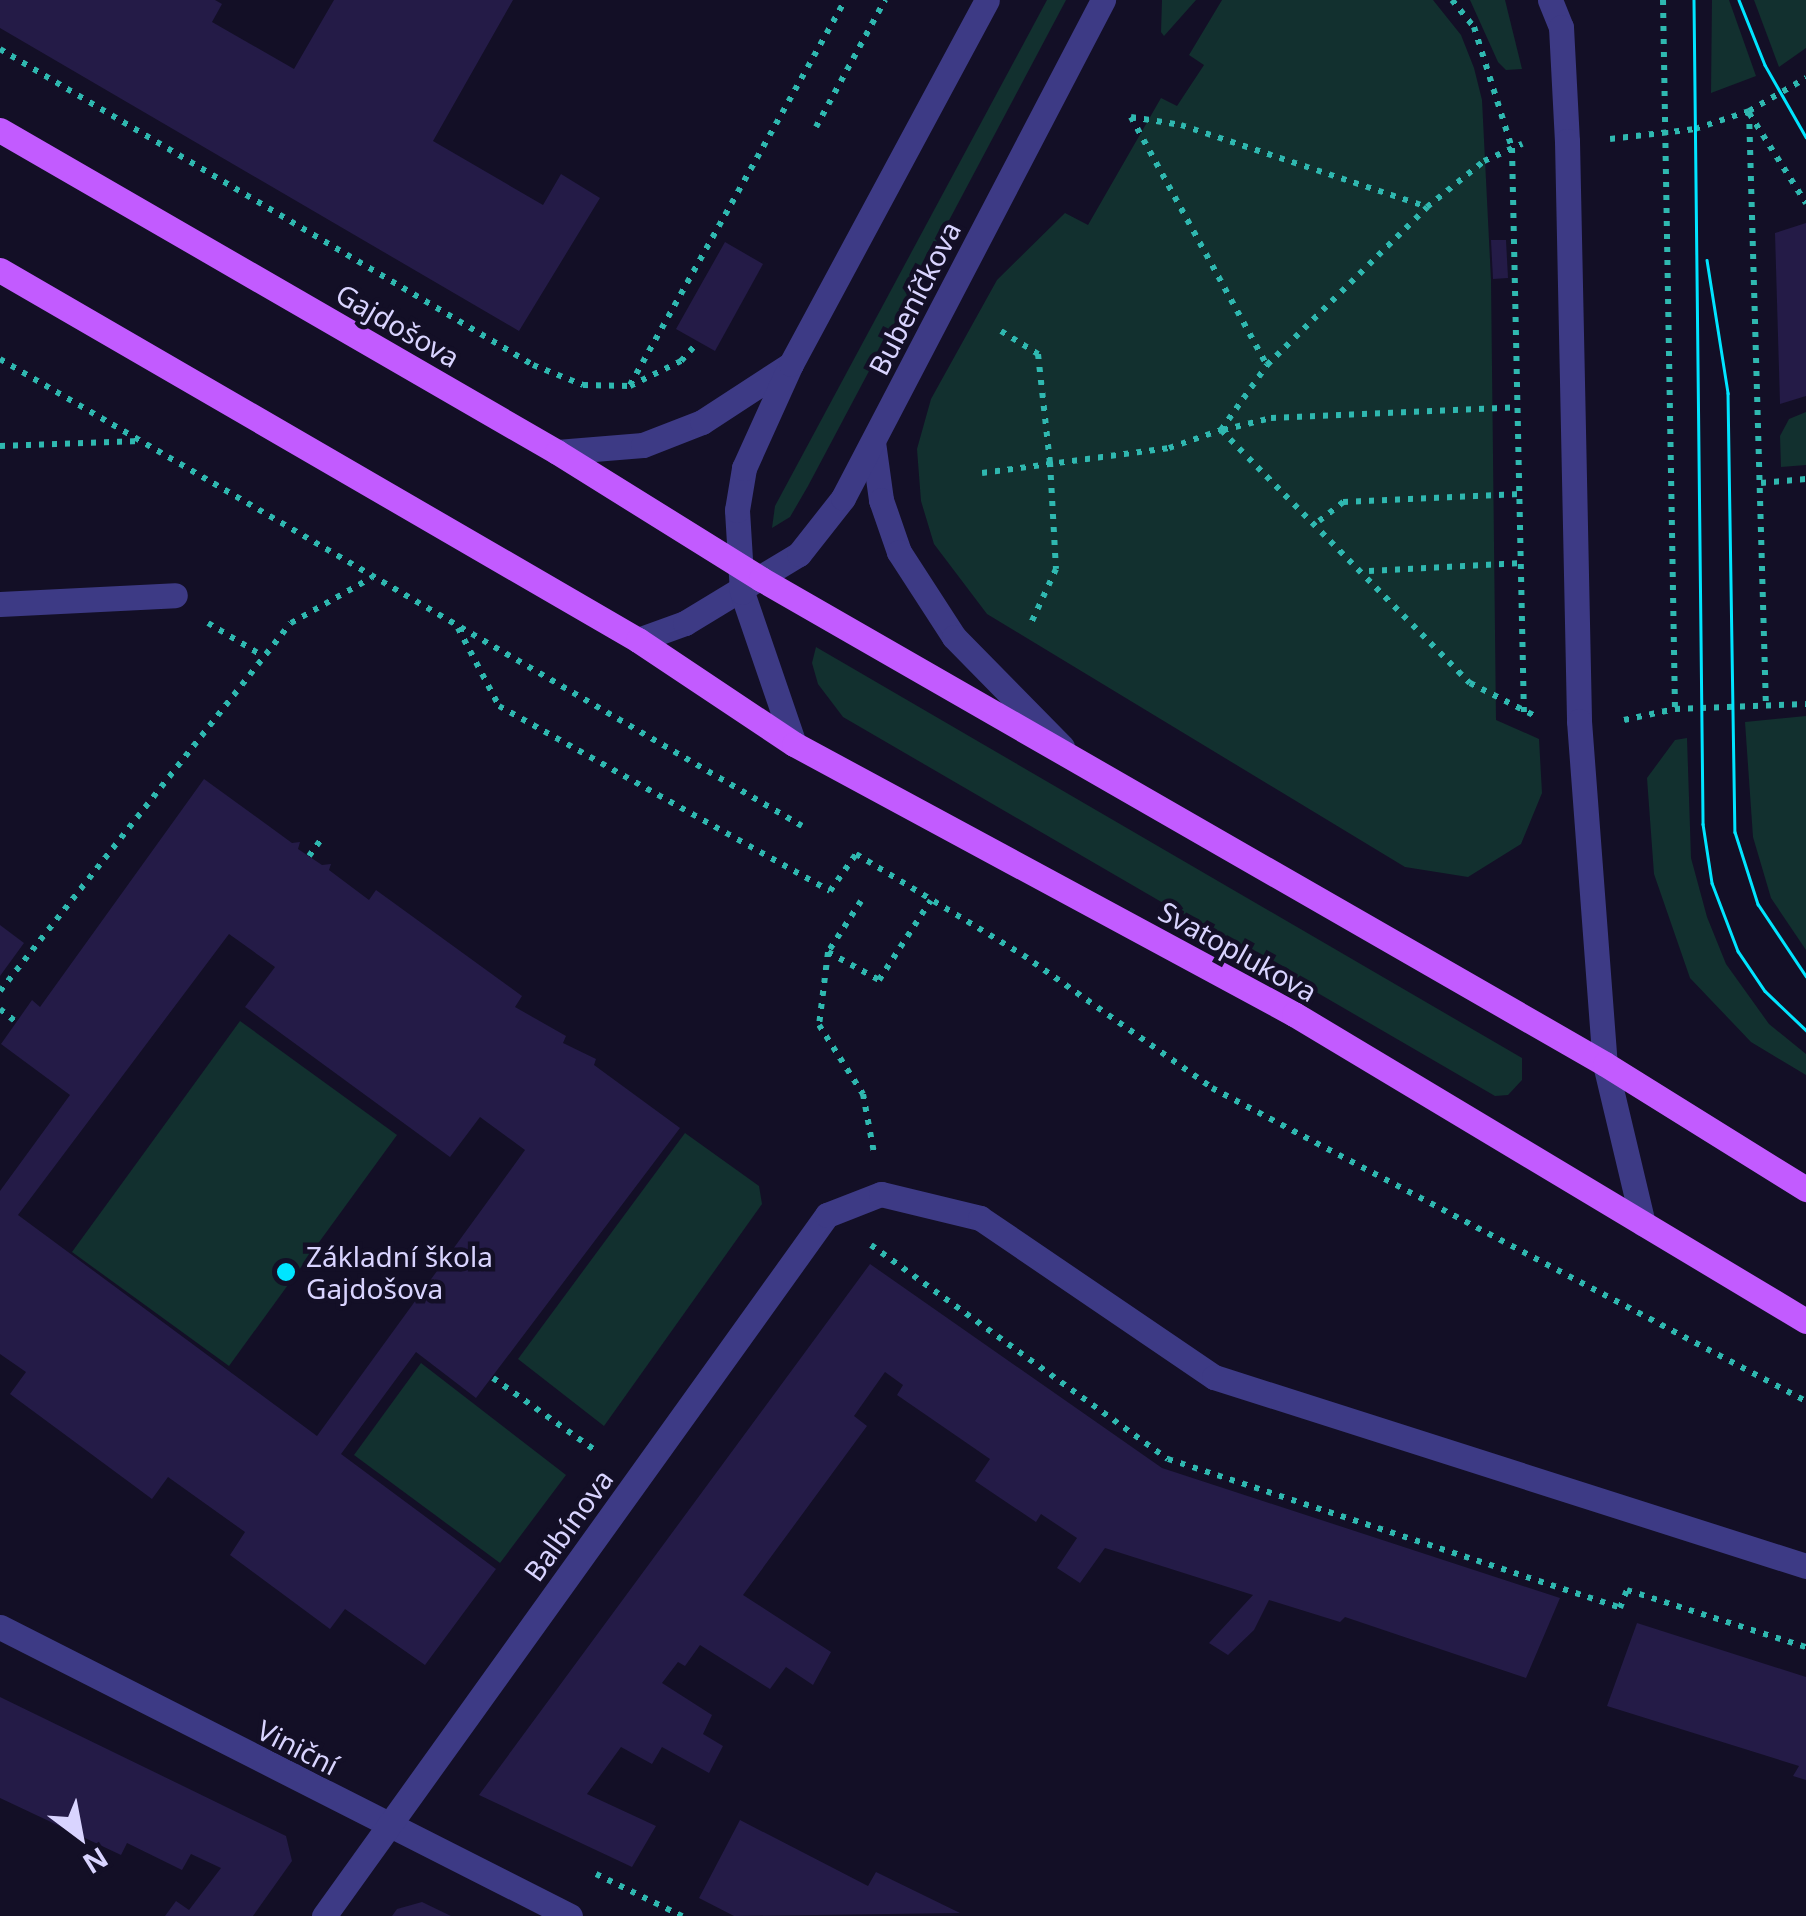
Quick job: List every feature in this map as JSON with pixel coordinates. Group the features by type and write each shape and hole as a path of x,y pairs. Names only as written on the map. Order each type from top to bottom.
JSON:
{"main road":[{"name":"Gajdošova","path":"0,130 557,452 747,579"},
{"path":"0,270 638,640"},
{"path":"747,579 1062,747 1605,1064 1806,1189"},
{"name":"Svatoplukova","path":"638,640 794,744 1294,1014 1806,1321"}],"street":[{"path":"794,744 747,579 744,468 791,364 987,0"},
{"name":"Bubeníčkova","path":"638,640 799,554 843,498 1103,0"},
{"path":"1550,0 1561,28 1567,141 1579,722 1605,1064 1643,1224"},
{"path":"557,452 643,445 702,422 791,364"},
{"path":"873,442 881,500 900,552 954,636 1062,747"},
{"path":"0,604 175,596"},
{"name":"Balbínova","path":"324,1916 827,1215 881,1194 980,1218 1214,1377 1806,1566"},
{"name":"Viniční","path":"0,1626 387,1827 570,1916"}],"path":[{"path":"630,386 844,0"},
{"path":"816,128 886,0"},
{"path":"1452,0 1474,27 1512,148 1524,714"},
{"path":"1663,0 1675,708"},
{"path":"0,49 533,364 583,385 630,386 681,361 698,342"},
{"path":"1766,707 1749,112 1806,203"},
{"path":"1222,430 1266,364 1131,117 1182,125 1427,207"},
{"path":"1001,330 1038,354 1050,462 1056,569 1030,623"},
{"path":"0,359 802,826"},
{"path":"982,473 1169,448 1270,418 1518,408"},
{"path":"1222,430 1318,521 1470,683 1524,714 1579,722 1636,720 1675,708 1806,704"},
{"path":"0,446 141,441"},
{"path":"1761,483 1806,479"},
{"path":"1318,521 1343,502 1520,494"},
{"path":"1367,571 1522,563"},
{"path":"0,991 291,624 372,578"},
{"path":"175,596 195,615 263,656"},
{"path":"458,628 499,706 830,891 856,854 1024,955 1212,1088 1806,1401"},
{"path":"309,856 322,838"},
{"path":"828,952 879,980 931,900"},
{"path":"861,901 828,952 818,1025 863,1094 870,1132"},
{"path":"0,1008 16,1022"},
{"path":"864,1240 1168,1459 1620,1608 1627,1590 1806,1646"},
{"path":"493,1378 596,1450"}],"green space":[{"path":"1047,0 1066,0 808,486 790,517 772,528 775,506"},
{"path":"1162,0 1196,0 1164,36 1161,32"},
{"path":"1222,0 1433,0 1461,35 1474,68 1482,100 1491,280 1496,720 1539,739 1542,793 1521,844 1468,877 1405,867 987,614 934,544 921,501 917,449 931,399 997,280 1065,213 1088,225 1161,98 1177,106 1204,65 1189,55"},
{"path":"1470,0 1505,0 1522,69 1506,70 1498,62"},
{"path":"1712,0 1729,0 1756,76 1711,93"},
{"path":"1754,0 1806,0 1806,48 1779,67"},
{"path":"1806,412 1806,465 1781,467 1780,436 1789,419"},
{"path":"816,647 1522,1058 1522,1080 1508,1095 1495,1096 843,717 818,684 812,663"},
{"path":"1806,716 1806,950 1771,898 1753,837 1745,722"},
{"path":"1687,738 1691,858 1707,917 1726,964 1769,1024 1806,1054 1806,1075 1751,1042 1690,978 1654,874 1647,778 1675,740"},
{"path":"240,1021 397,1135 229,1366 72,1252"},
{"path":"685,1133 759,1186 762,1204 604,1426 518,1359"},
{"path":"421,1363 566,1475 500,1563 354,1455"}],"building":[{"path":"0,0 215,0 222,4 212,22 294,69 334,0 513,0 433,141 543,205 561,174 600,198 519,331 0,28"},
{"path":"1806,223 1806,396 1780,404 1775,233"},
{"path":"1491,240 1506,240 1508,278 1493,279"},
{"path":"725,242 763,264 715,351 676,329"},
{"path":"204,779 292,843 300,842 298,849 322,865 331,864 329,870 369,900 376,890 522,996 515,1007 566,1036 563,1043 596,1059 594,1065 680,1128 476,1398 416,1352 341,1454 496,1569 425,1665 345,1609 330,1629 230,1555 245,1532 168,1477 152,1499 10,1394 26,1372 0,1354 0,1191 70,1095 1,1044 32,1000 40,1007","holes":["229,934 275,967 245,1007 450,1157 480,1117 525,1150 317,1436 18,1215"]},
{"path":"0,925 24,943 0,976"},
{"path":"870,1264 1162,1468 1560,1598 1526,1678 1345,1617 1340,1622 1269,1600 1254,1630 1228,1655 1209,1643 1253,1595 1105,1548 1080,1583 1057,1568 1077,1538 1041,1514 1036,1522 975,1481 990,1459 897,1395 903,1385 885,1372 854,1416 867,1426 743,1595 831,1652 813,1685 786,1667 770,1689 700,1645 685,1666 678,1662 662,1683 712,1715 703,1734 723,1746 709,1773 662,1747 652,1764 621,1747 587,1794 656,1826 632,1867 479,1795"},
{"path":"1637,1623 1806,1677 1806,1780 1793,1776 1799,1766 1607,1706"},
{"path":"0,1697 286,1836 292,1861 253,1916 165,1916 176,1901 189,1910 221,1868 191,1854 182,1870 127,1843 121,1855 0,1798"},
{"path":"740,1820 868,1886 876,1872 960,1913 734,1916 699,1898"},
{"path":"422,1902 451,1916 392,1916 397,1909"}],"tram line":[{"path":"1694,0 1703,824 1712,883 1738,951 1765,991 1806,1030"},
{"path":"1739,0 1765,65 1806,137"},
{"path":"1707,260 1728,393 1735,832 1758,904 1806,976"}],"place":[{"name":"Základní škola Gajdošova","path":"286,1272"}]}
